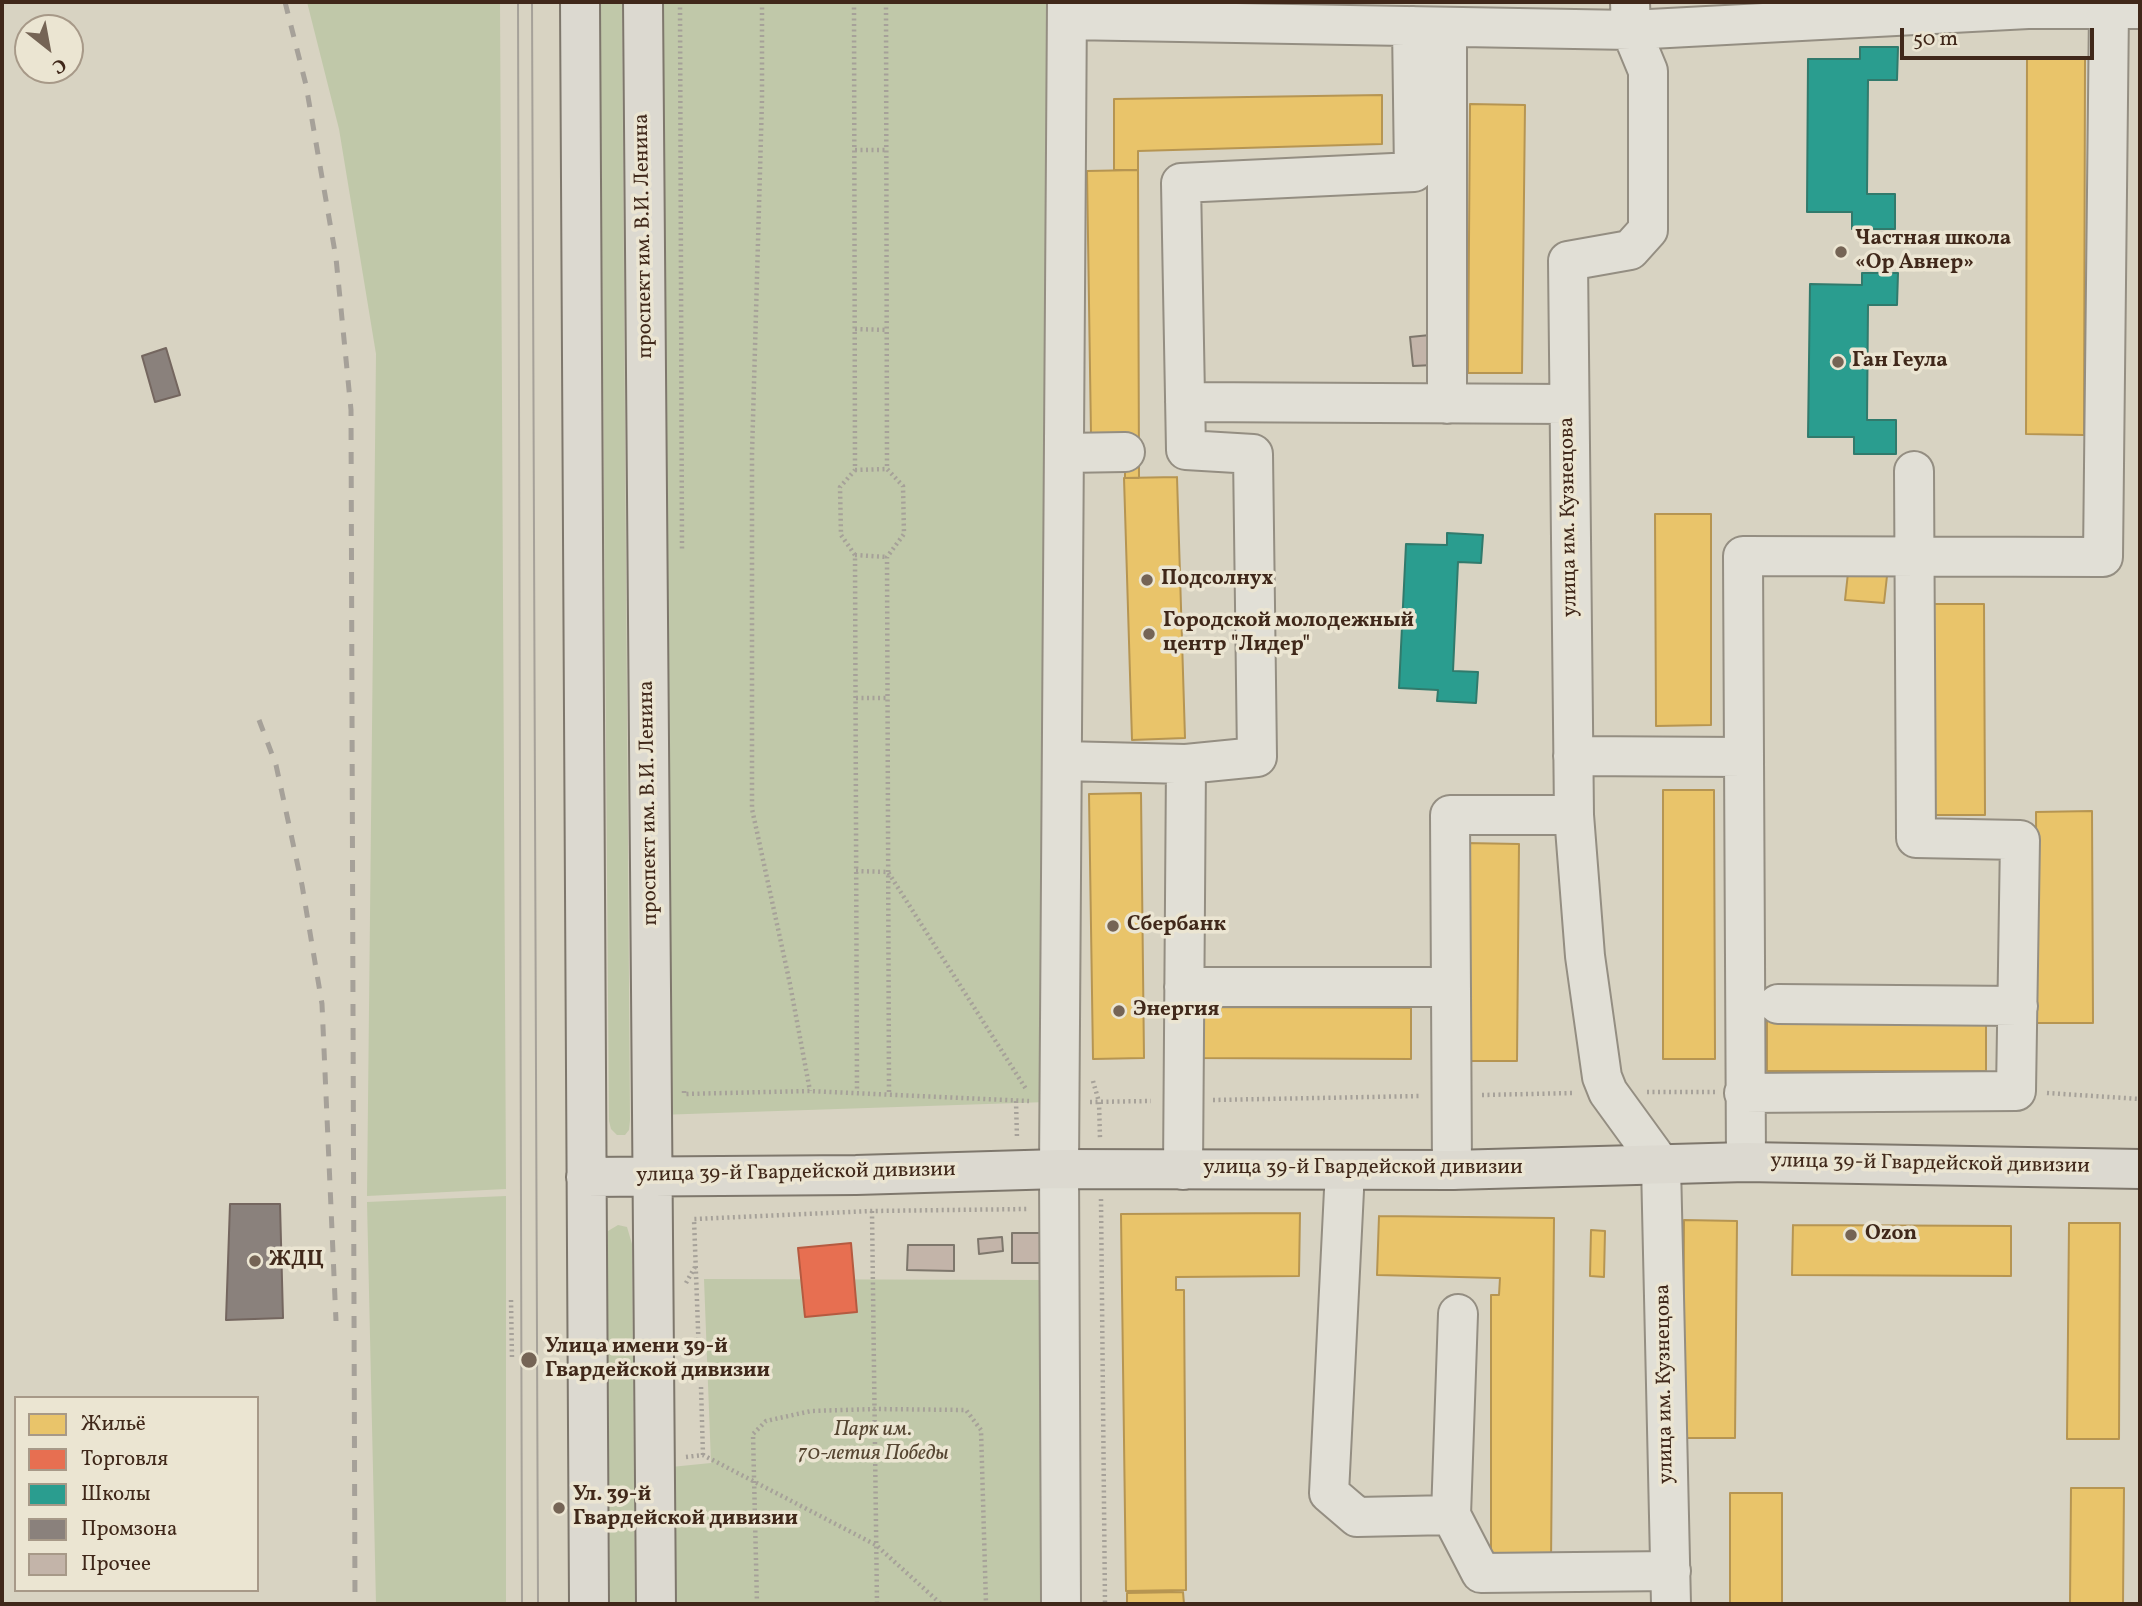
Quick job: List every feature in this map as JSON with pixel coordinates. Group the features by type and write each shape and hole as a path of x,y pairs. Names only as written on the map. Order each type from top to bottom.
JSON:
{"main road":[{"path":"580,2 589,1604"},
{"name":"проспект им. В.И. Ленина","path":"643,2 656,1604"},
{"name":"улица 39-й Гвардейской дивизии","path":"586,1177 856,1175 1059,1169 1452,1170 1746,1162 2140,1169"}],"street":[{"path":"1061,1604 1059,1103 1067,11 1430,26 1630,16 2028,5 2124,9 2103,557 1743,556 1746,1162"},
{"name":"улица им. Кузнецова","path":"1608,1093 1602,1077 1585,956 1574,815 1568,261 1630,250 1648,230 1648,71 1630,16"},
{"path":"1186,450 1181,183 1414,172 1430,26"},
{"path":"1430,26 1447,404"},
{"path":"1185,402 1569,404"},
{"path":"1062,761 1186,764 1257,757 1253,454 1186,450 1064,453"},
{"path":"1744,1093 2016,1091 2020,840 1916,838 1914,471"},
{"path":"1573,756 1743,757"},
{"path":"1183,1170 1186,764"},
{"path":"1452,1170 1450,815 1574,815"},
{"path":"1184,987 1451,987"},
{"path":"1778,1004 2018,1006"},
{"path":"1608,1093 1661,1165"},
{"name":"улица им. Кузнецова","path":"1661,1165 1671,1588"},
{"path":"1345,1170 1329,1493 1357,1517 1451,1515"},
{"path":"1458,1314 1451,1515 1481,1573 1671,1588"}],"path":[{"path":"680,2 682,555"},
{"path":"762,2 762,100 751,454 752,809 810,1091"},
{"path":"854,2 855,470 840,487 841,535 855,555 857,1092"},
{"path":"886,2 887,470"},
{"path":"855,150 886,150"},
{"path":"855,329 887,330"},
{"path":"855,470 887,470 903,486 904,534 887,557 889,1094"},
{"path":"855,555 887,557"},
{"path":"856,698 888,698"},
{"path":"856,871 888,872"},
{"path":"684,1080 684,1094 857,1092 1034,1102 888,872"},
{"path":"2016,1091 2140,1098"},
{"path":"1059,1103 1452,1095 1744,1093"},
{"path":"1099,1102 1105,1604"},
{"path":"699,1356 694,1219 872,1211 1036,1209"},
{"path":"872,1211 877,1604"},
{"path":"511,1300 512,1359"},
{"path":"701,1387 703,1455 876,1545 941,1604"},
{"path":"757,1604 752,1434 766,1420 811,1411 875,1409 966,1410 981,1430 986,1604"}],"green space":[{"path":"307,2 500,2 506,1189 367,1196 376,354 339,129"},
{"path":"600,2 622,2 630,1120 629,1130 625,1135 617,1135 611,1129 609,1121"},
{"path":"661,2 1064,2 1047,1102 658,1115"},
{"path":"506,1196 506,1604 376,1604 367,1202"},
{"path":"618,1225 627,1227 632,1244 635,1604 610,1604 607,1251 608,1231"},
{"name":"Парк им. 70-летия Победы","path":"704,1279 1054,1280 1057,1604 663,1604 661,1468 711,1463"}],"building: Жильё":[{"path":"2027,59 2085,59 2084,435 2026,434"},
{"path":"1382,95 1382,144 1138,151 1138,170 1114,170 1114,99"},
{"path":"1470,104 1525,105 1522,373 1468,373"},
{"path":"1138,170 1139,478 1125,478 1125,435 1091,435 1087,171"},
{"path":"1177,477 1185,738 1132,740 1124,478"},
{"path":"1655,514 1711,514 1711,725 1656,726"},
{"path":"1848,573 1887,576 1884,603 1845,600"},
{"path":"1929,604 1984,604 1985,815 1930,815"},
{"path":"1663,790 1714,790 1715,1059 1663,1059"},
{"path":"1141,793 1144,1058 1093,1059 1089,794"},
{"path":"2092,811 2093,1023 2037,1023 2036,812"},
{"path":"1465,843 1519,844 1517,1061 1464,1061"},
{"path":"1192,1007 1411,1008 1411,1059 1192,1058"},
{"path":"1767,1020 1986,1020 1986,1071 1767,1071"},
{"path":"1300,1213 1299,1276 1176,1277 1176,1290 1184,1290 1186,1590 1126,1591 1121,1214"},
{"path":"1379,1216 1554,1218 1551,1563 1491,1563 1491,1295 1499,1295 1500,1278 1377,1275"},
{"path":"1684,1220 1737,1221 1735,1438 1683,1438"},
{"path":"2069,1223 2120,1223 2119,1439 2067,1439"},
{"path":"1793,1225 2011,1226 2011,1276 1792,1275"},
{"path":"1591,1230 1605,1231 1604,1277 1590,1276"},
{"path":"2071,1488 2124,1488 2123,1604 2070,1604"},
{"path":"1730,1493 1782,1493 1782,1604 1730,1604"},
{"path":"1183,1592 1184,1604 1127,1604 1127,1593"}],"building: Торговля":[{"path":"851,1243 857,1312 805,1317 798,1248"}],"building: Школы":[{"path":"1860,47 1898,47 1897,80 1868,80 1867,194 1895,194 1895,229 1852,229 1852,212 1807,212 1808,59 1860,59"},
{"name":"Ган Геула","path":"1862,273 1898,273 1897,305 1868,305 1867,420 1896,420 1896,454 1854,454 1854,437 1808,437 1810,284 1862,285"},
{"path":"1447,533 1483,535 1481,563 1458,562 1453,671 1478,672 1476,703 1437,701 1438,690 1399,688 1406,544 1447,545"}],"building: Промзона":[{"path":"166,348 180,395 155,402 142,356"},
{"name":"ЖДЦ","path":"230,1204 280,1204 283,1318 226,1320"}],"building: Прочее":[{"path":"1430,335 1433,365 1413,366 1410,337"},
{"path":"1012,1233 1042,1233 1043,1263 1012,1263"},
{"path":"1002,1237 1003,1251 979,1254 978,1239"},
{"path":"908,1245 954,1245 954,1271 907,1270"}],"tram line":[{"path":"518,2 522,1604"},
{"path":"532,2 538,1604"}],"railway":[{"path":"285,2 306,85 336,258 351,410 355,1604"},
{"path":"259,720 276,765 302,885 322,1004 336,1321"}],"place":[{"name":"Частная школа «Ор Авнер»","path":"1841,252"},
{"name":"Ган Геула","path":"1838,362"},
{"name":"Подсолнух","path":"1147,580"},
{"name":"Городской молодежный центр \"Лидер\"","path":"1149,634"},
{"name":"Сбербанк","path":"1113,926"},
{"name":"Энергия","path":"1119,1011"},
{"name":"Ozon","path":"1851,1235"},
{"name":"ЖДЦ","path":"255,1261"},
{"name":"Улица имени 39-й Гвардейской дивизии","path":"529,1360"},
{"name":"Ул. 39-й Гвардейской дивизии","path":"559,1508"}]}
